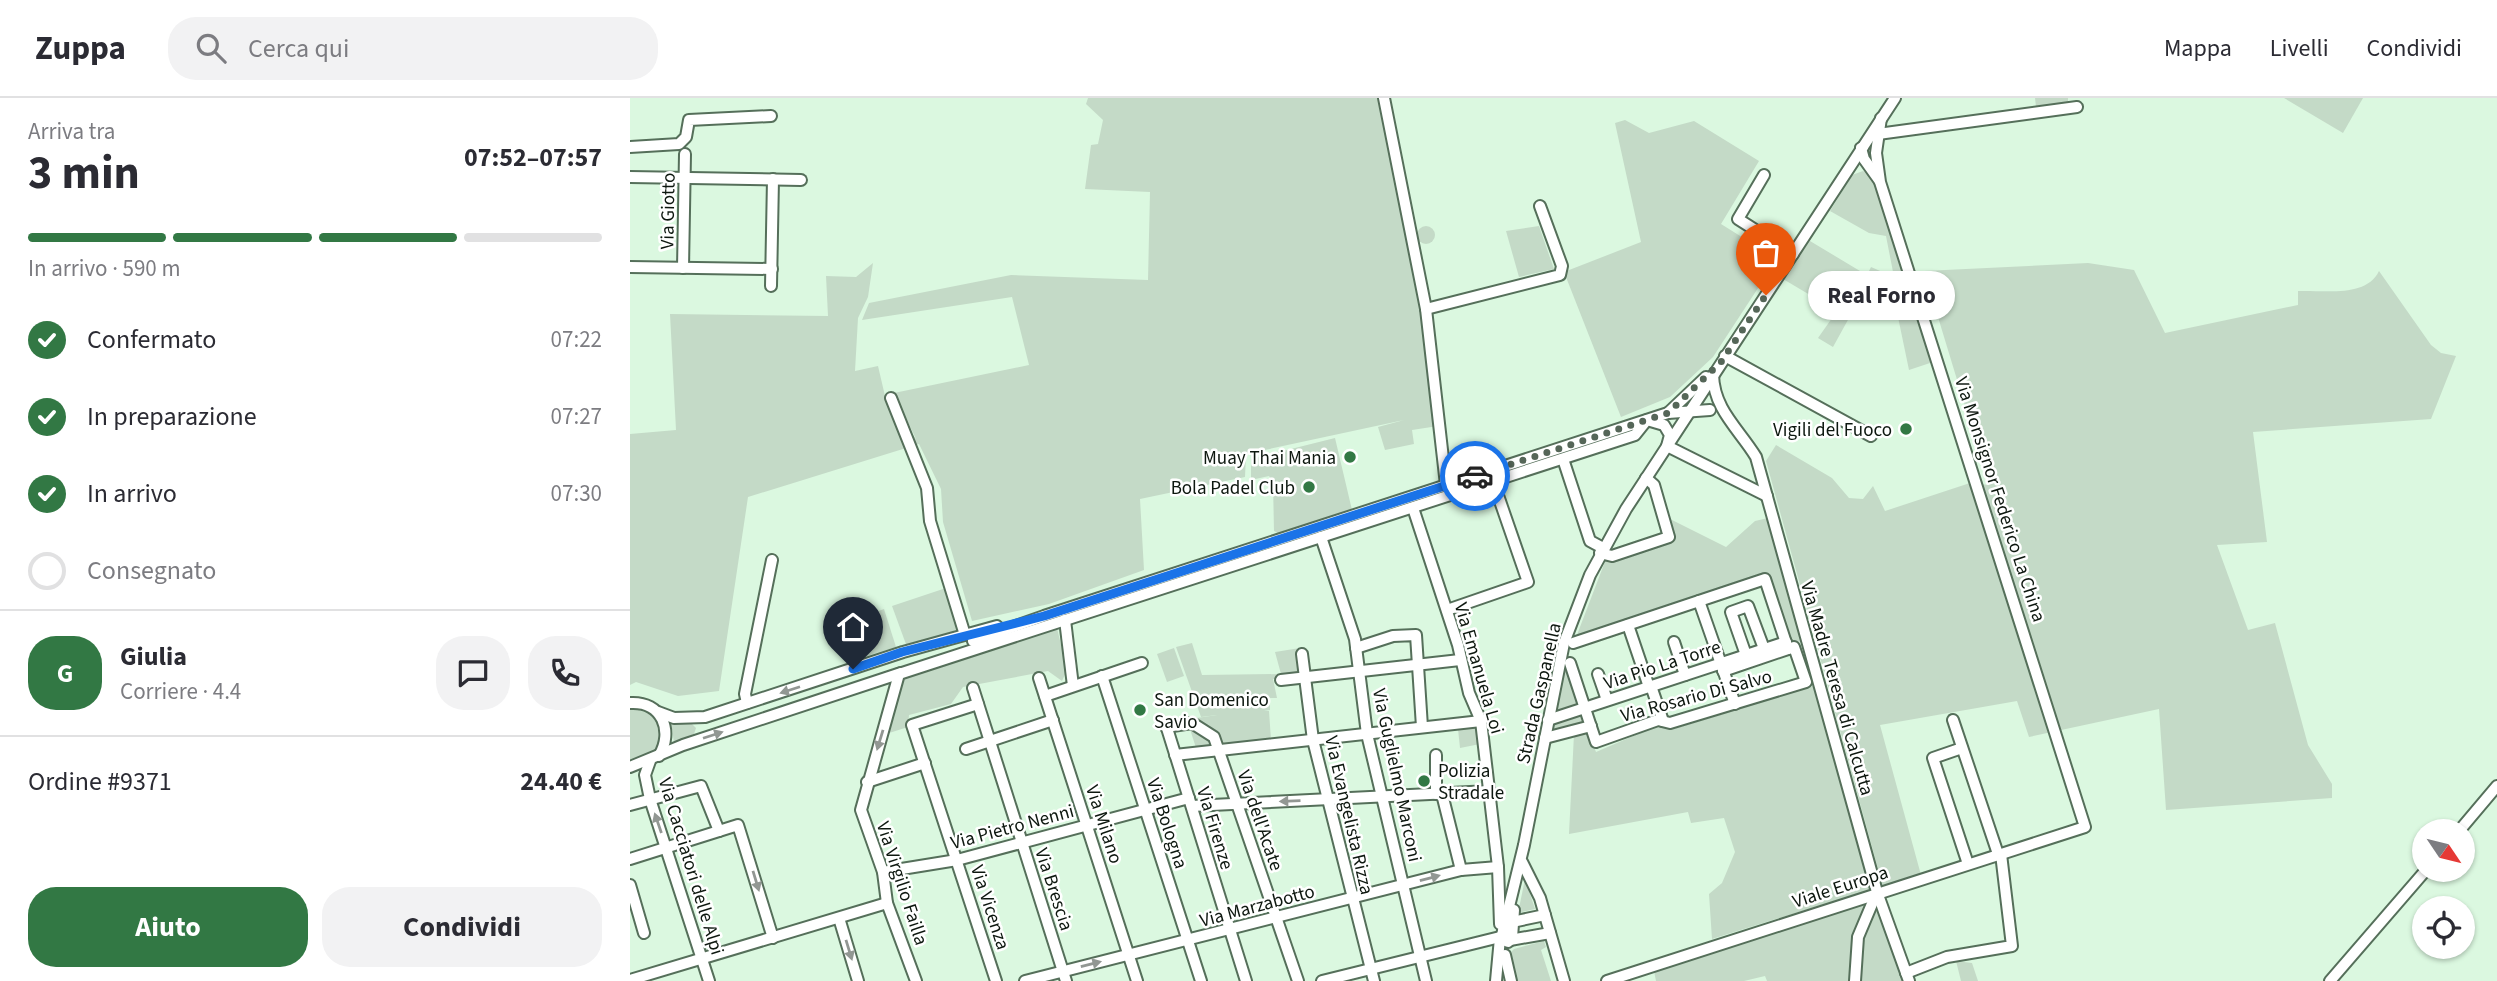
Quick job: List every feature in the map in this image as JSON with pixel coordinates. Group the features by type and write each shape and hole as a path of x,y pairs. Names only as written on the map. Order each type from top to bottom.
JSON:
{"street":[{"path":"1384,98 1426,309 1446,485"},
{"path":"1880,182 1874,133 1888,98"},
{"path":"1668,413 1723,359 1895,98"},
{"path":"1874,133 2077,107"},
{"path":"630,147 679,144 686,137 689,120 771,116"},
{"path":"1861,148 1870,146 1876,150"},
{"path":"1861,148 1880,182"},
{"name":"Via Giotto","path":"683,268 685,154"},
{"path":"1848,167 1871,169"},
{"path":"1764,175 1738,219 1793,254"},
{"path":"630,177 801,180"},
{"path":"771,286 773,179"},
{"name":"Via Monsignor Federico La China","path":"1880,182 2085,827"},
{"path":"1426,309 1560,275 1562,266 1540,206"},
{"path":"630,267 772,269"},
{"path":"1723,359 1871,436"},
{"name":"Strada Gaspanella","path":"1506,934 1564,643 1578,600 1602,551 1723,359"},
{"name":"Via Madre Teresa di Calcutta","path":"1713,374 1716,397 1722,412 1744,437 1756,457 1877,892 1908,977"},
{"path":"1708,409 1700,394 1716,397"},
{"path":"891,398 927,488 930,521 965,635"},
{"path":"1675,434 1694,416 1708,409"},
{"path":"630,704 645,704 658,712 690,719 747,704 965,635 1044,616 1413,508 1668,413 1708,409 1722,412"},
{"path":"1647,420 1664,425 1670,435 1667,446 1767,496"},
{"path":"631,766 654,759 683,745 1312,536 1446,485 1492,477 1563,459 1635,435 1647,420"},
{"path":"1563,459 1590,541 1612,556 1669,537 1654,485 1646,478"},
{"path":"1447,610 1528,582 1492,477"},
{"name":"Via Emanuela Loi","path":"1413,508 1447,610 1469,693 1481,720 1506,934"},
{"name":"Via Guglielmo Marconi","path":"1312,536 1356,648 1367,734 1426,981"},
{"path":"747,704 745,694 772,560"},
{"path":"1573,643 1765,579 1787,645 1720,666"},
{"path":"1697,602 1735,704"},
{"path":"1746,655 1731,612 1748,606 1765,653"},
{"path":"899,674 923,660 1044,616"},
{"path":"1065,620 1073,686"},
{"path":"1631,624 1663,721"},
{"path":"1356,648 1393,635 1416,635 1422,727"},
{"path":"1674,642 1685,675"},
{"name":"Via Rosario Di Salvo","path":"1591,726 1596,742 1806,682 1794,647 1787,645"},
{"name":"Via Pio La Torre","path":"1548,720 1720,666 1746,655 1765,653"},
{"name":"Via Evangelista Rizza","path":"1302,654 1313,740 1374,981"},
{"path":"1281,680 1460,660"},
{"path":"1045,696 1142,663"},
{"path":"1545,738 1591,726 1570,663"},
{"name":"Via Virgilio Failla","path":"899,674 861,810 883,872 887,903 916,981"},
{"path":"1598,674 1607,700"},
{"name":"Via Bologna","path":"1102,676 1201,981"},
{"name":"Via Milano","path":"1039,678 1137,981"},
{"name":"Via Brescia","path":"973,688 1065,976"},
{"name":"Via Vicenza","path":"978,704 912,725 996,981"},
{"name":"Via Cacciatori delle Alpi","path":"658,712 667,734 645,775 650,799 709,981"},
{"path":"966,749 1053,720"},
{"path":"1175,755 1481,720"},
{"path":"1908,977 1947,957 2012,946 2000,854 1953,720"},
{"name":"Via Firenze","path":"1219,750 1214,737 1204,728 1192,723 1166,726 1246,981"},
{"path":"1962,748 1933,758 1968,864"},
{"name":"Via dell'Acate","path":"1219,750 1298,981"},
{"path":"1436,755 1439,794 1461,870"},
{"path":"867,782 925,763"},
{"path":"630,805 701,786 719,831"},
{"path":"2469,819 2497,786"},
{"name":"Via Pietro Nenni","path":"883,872 957,860 1146,810 1190,802 1327,800 1490,791"},
{"path":"630,859 738,825 773,938"},
{"name":"Viale Europa","path":"1607,981 2085,827"},
{"name":"Strada Gaspanella","path":"1506,934 1524,845"},
{"path":"1522,862 1545,915 1564,981"},
{"name":"Via Marzabotto","path":"1025,981 1065,976 1129,955 1461,870 1498,867"},
{"path":"1499,882 1514,885"},
{"path":"2330,981 2416,882"},
{"path":"630,885 644,933"},
{"path":"1855,981 1858,937 1877,892"},
{"path":"630,980 887,903"},
{"path":"1322,981 1506,934 1545,915"},
{"path":"839,918 858,981"},
{"path":"1506,934 1550,933"},
{"path":"1497,981 1505,955 1506,934"},
{"path":"1497,981 1506,934"},
{"path":"1505,955 1511,981"}],"green space":[{"path":"1088,98 1378,98 1412,256 1438,426 1412,430 1414,444 1385,450 1378,427 1404,420 1246,454 1245,477 1140,499 1144,570 1049,604 972,621 943,522 941,489 919,444 748,497 719,691 678,696 636,682 630,685 630,434 676,430 670,314 828,316 826,276 856,277 873,263 868,297 858,318 855,371 878,366 885,396 916,439 894,393 1029,365 1012,297 862,320 869,303 1011,275 1148,280 1150,192 1085,189 1091,145 1098,144 1103,120 1086,104"},
{"path":"2035,98 2068,98 2068,104 2036,107"},
{"path":"2284,98 2363,98 2343,133"},
{"path":"1625,120 1649,133 1694,121 1759,161 1721,224 1777,259 1713,357 1670,397 1621,417 1564,272 1641,242 1615,123"},
{"path":"1863,171 1874,178 1933,362 1909,370 1893,293 1878,296 1874,281 1867,275 1871,267 1894,277 1886,236 1869,233 1830,211 1852,175"},
{"path":"1426,226 1432,229 1435,235 1432,241 1426,244 1420,241 1417,235 1420,229"},
{"path":"1539,226 1554,269 1519,277 1506,231"},
{"path":"1810,241 1865,274 1838,311 1849,318 1833,347 1818,338 1837,311 1783,279"},
{"path":"2088,263 2134,270 2165,333 2298,305 2298,291 2355,289 2373,280 2379,271 2431,345 2441,353 2456,356 2431,419 2253,432 2267,542 2217,545 2248,630 2275,623 2308,745 2332,784 2332,798 2166,810 2159,709 2029,737 2017,701 1880,725 1921,875 1883,887 1766,461 1776,445 1832,478 1849,498 1863,499 1873,486 1885,511 1970,483 1989,485 1924,271"},
{"name":"Bola Padel Club","path":"1335,438 1352,510 1280,534 1274,531 1273,483 1269,476 1251,480 1251,459"},
{"path":"1668,518 1726,547 1755,521 1768,518 1802,641 1791,644 1769,574 1575,640 1606,559 1615,561 1672,541"},
{"path":"946,588 959,629 907,647 892,606"},
{"path":"884,609 896,647 854,660 842,624"},
{"path":"1057,628 1067,670 1062,681 1048,671 963,687 951,704 909,715 908,727 886,734 902,678"},
{"path":"1192,643 1202,675 1281,674 1275,652 1300,648 1304,676 1273,679 1277,698 1270,698 1270,710 1264,711 1269,711 1271,740 1226,745 1183,720 1217,715 1201,717 1176,647"},
{"path":"1174,648 1184,676 1167,682 1157,654"},
{"path":"1565,649 1589,725 1547,736"},
{"path":"1813,686 1872,889 1712,939 1709,894 1722,883 1735,852 1724,818 1691,823 1688,812 1569,834 1574,734 1588,731 1596,752 1661,724 1670,730"},
{"path":"636,709 652,715 657,723 659,739 653,752 647,757 630,760 630,710"},
{"path":"671,721 691,723 696,728 694,734 674,743"},
{"path":"1477,726 1480,744 1460,748 1458,729"},
{"path":"1195,728 1205,733 1214,746 1196,748 1190,729"},
{"path":"1525,879 1535,909 1518,913"},
{"path":"1869,899 1877,902 1906,981 1767,981 1765,976 1744,981 1656,981 1654,971"},
{"path":"1544,941 1546,947 1541,950 1551,981 1517,981 1510,953 1514,949"},
{"path":"1956,961 1972,963 1978,981 1961,981"}],"way so far":[{"path":"1475,476 1668,413 1721,362 1766,295"}],"place":[{"name":"Real Forno","path":"1766,295"},
{"name":"Vigili del Fuoco","path":"1906,429"},
{"name":"Muay Thai Mania","path":"1350,457"},
{"name":"Bola Padel Club","path":"1309,487"},
{"name":"San Domenico Savio","path":"1140,710"},
{"name":"Polizia Stradale","path":"1424,781"}],"route":[{"path":"853,669 902,652 1044,616 1475,476"}]}
